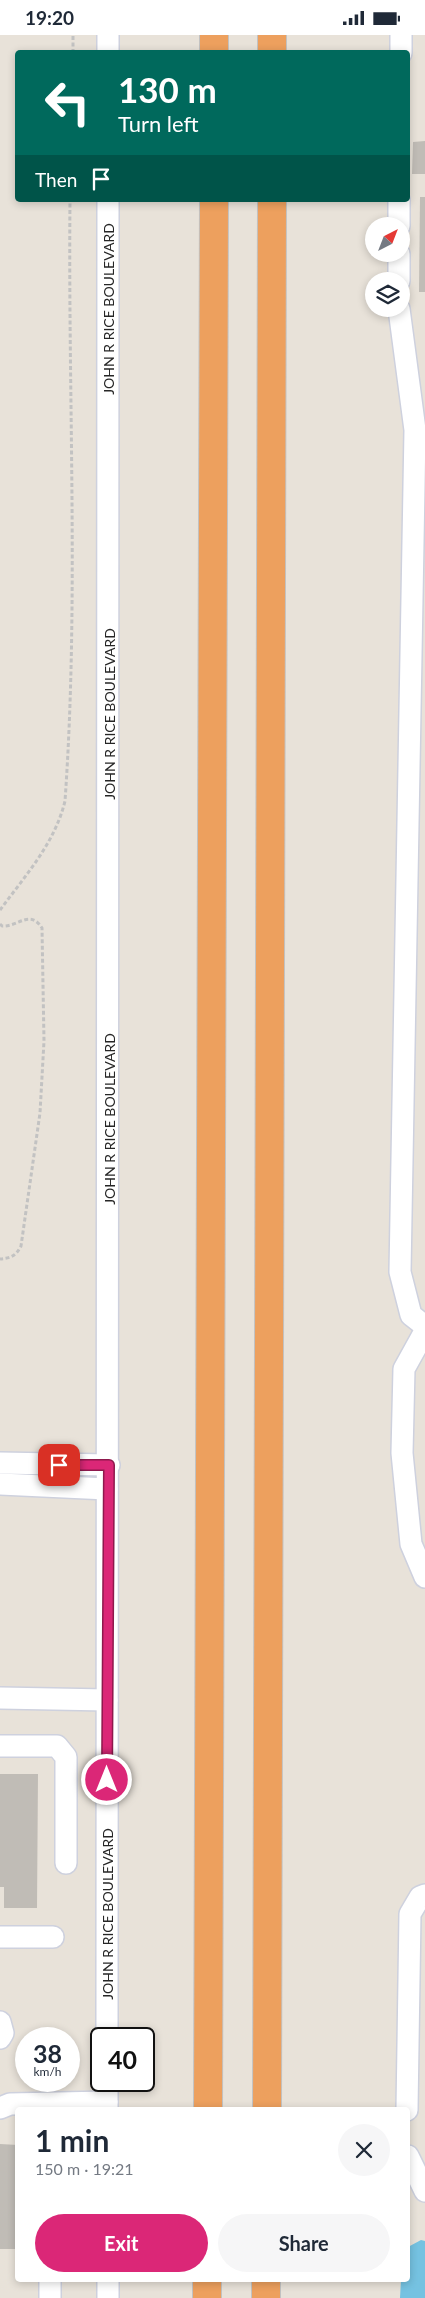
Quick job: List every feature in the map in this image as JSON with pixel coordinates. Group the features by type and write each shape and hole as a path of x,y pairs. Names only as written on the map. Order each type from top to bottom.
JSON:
{"highway":[{"path":"214,35 214,50"},
{"path":"272,35 272,50"},
{"path":"208,2107 214,202"},
{"path":"267,2107 272,202"},
{"path":"207,2282 207,2298"},
{"path":"266,2282 266,2298"}],"street":[{"path":"108,35 108,50"},
{"path":"401,35 401,50"},
{"name":"JOHN R RICE BOULEVARD","path":"107,2027 107,1489 109,1465 108,202"},
{"path":"399,217 400,202"},
{"path":"400,317 415,430 400,1272 410,1315 425,1326"},
{"path":"425,1331 404,1369 402,1453 411,1544 425,1577"},
{"path":"0,1463 109,1465"},
{"path":"0,1484 107,1489"},
{"path":"0,1698 107,1700"},
{"path":"0,1746 57,1746 66,1757 66,1863"},
{"path":"407,2107 410,1914 420,1897 425,1895"},
{"path":"0,1937 53,1937"},
{"path":"0,2022 3,2033 0,2038"},
{"path":"0,2108 10,2104 49,2107 108,2106 107,2092"},
{"path":"410,2160 425,2191"},
{"path":"50,2282 50,2298"},
{"path":"108,2282 108,2298"},
{"path":"42,2298 55,2298"}],"path":[{"path":"73,35 73,50"},
{"path":"0,910 40,857 61,817 65,801 70,697 72,588 70,202"},
{"path":"0,924 9,927 24,919 32,918 42,928 44,1041 40,1113 21,1246 18,1253 10,1258 0,1259"}],"water":[{"path":"421,2240 425,2241 425,2298 400,2298 401,2282 410,2282 410,2246"}],"building":[{"path":"425,141 425,174 412,174 413,142"},
{"path":"420,197 425,197 425,292 419,292"},
{"path":"0,1774 38,1774 37,1908 4,1908 4,1887 0,1887"},
{"path":"0,2144 15,2145 15,2249 0,2249"}],"route":[{"path":"59,1465 109,1465 107,1489 107,1780"}]}
